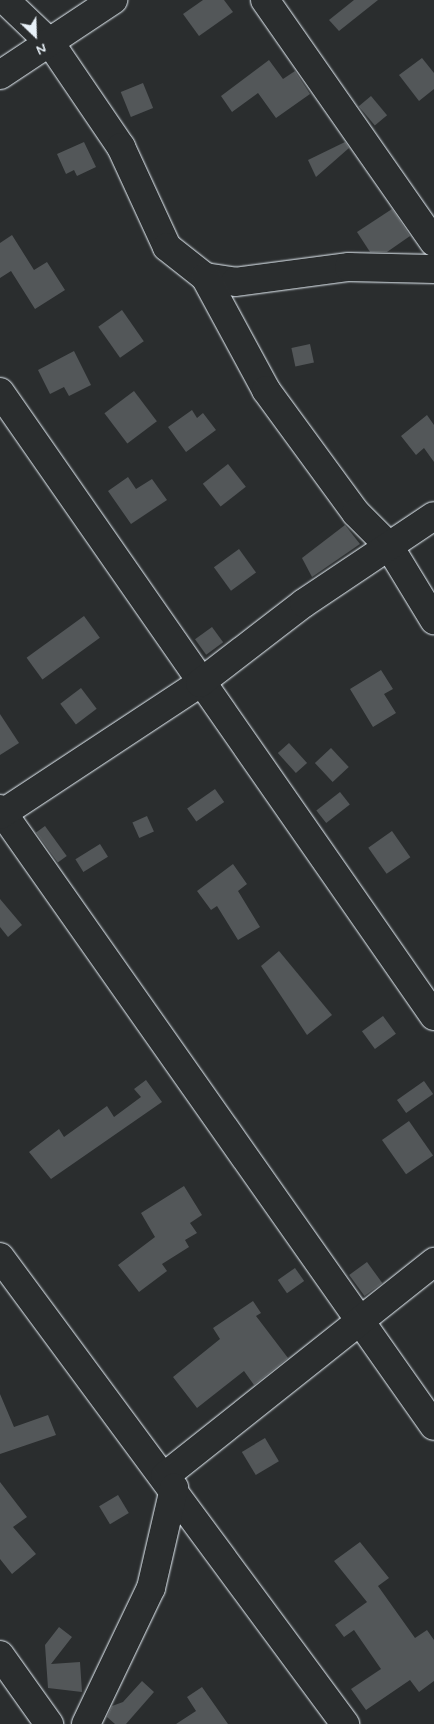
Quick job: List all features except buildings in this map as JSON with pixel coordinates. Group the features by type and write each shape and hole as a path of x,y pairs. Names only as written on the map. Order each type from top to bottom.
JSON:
{"street":[{"path":"5,0 52,44 122,147 167,246 205,277 266,390 356,514 389,546 434,620"},
{"path":"0,75 52,44 113,0"},
{"path":"265,0 434,242"},
{"path":"205,277 235,282 349,267 434,269"},
{"path":"0,392 200,683 434,1015"},
{"path":"434,516 389,546 200,683 1,812 434,1426"},
{"path":"0,1258 170,1482 345,1724"},
{"path":"86,1724 152,1588 170,1482 360,1321 434,1262"},
{"path":"0,1655 49,1724"}]}
